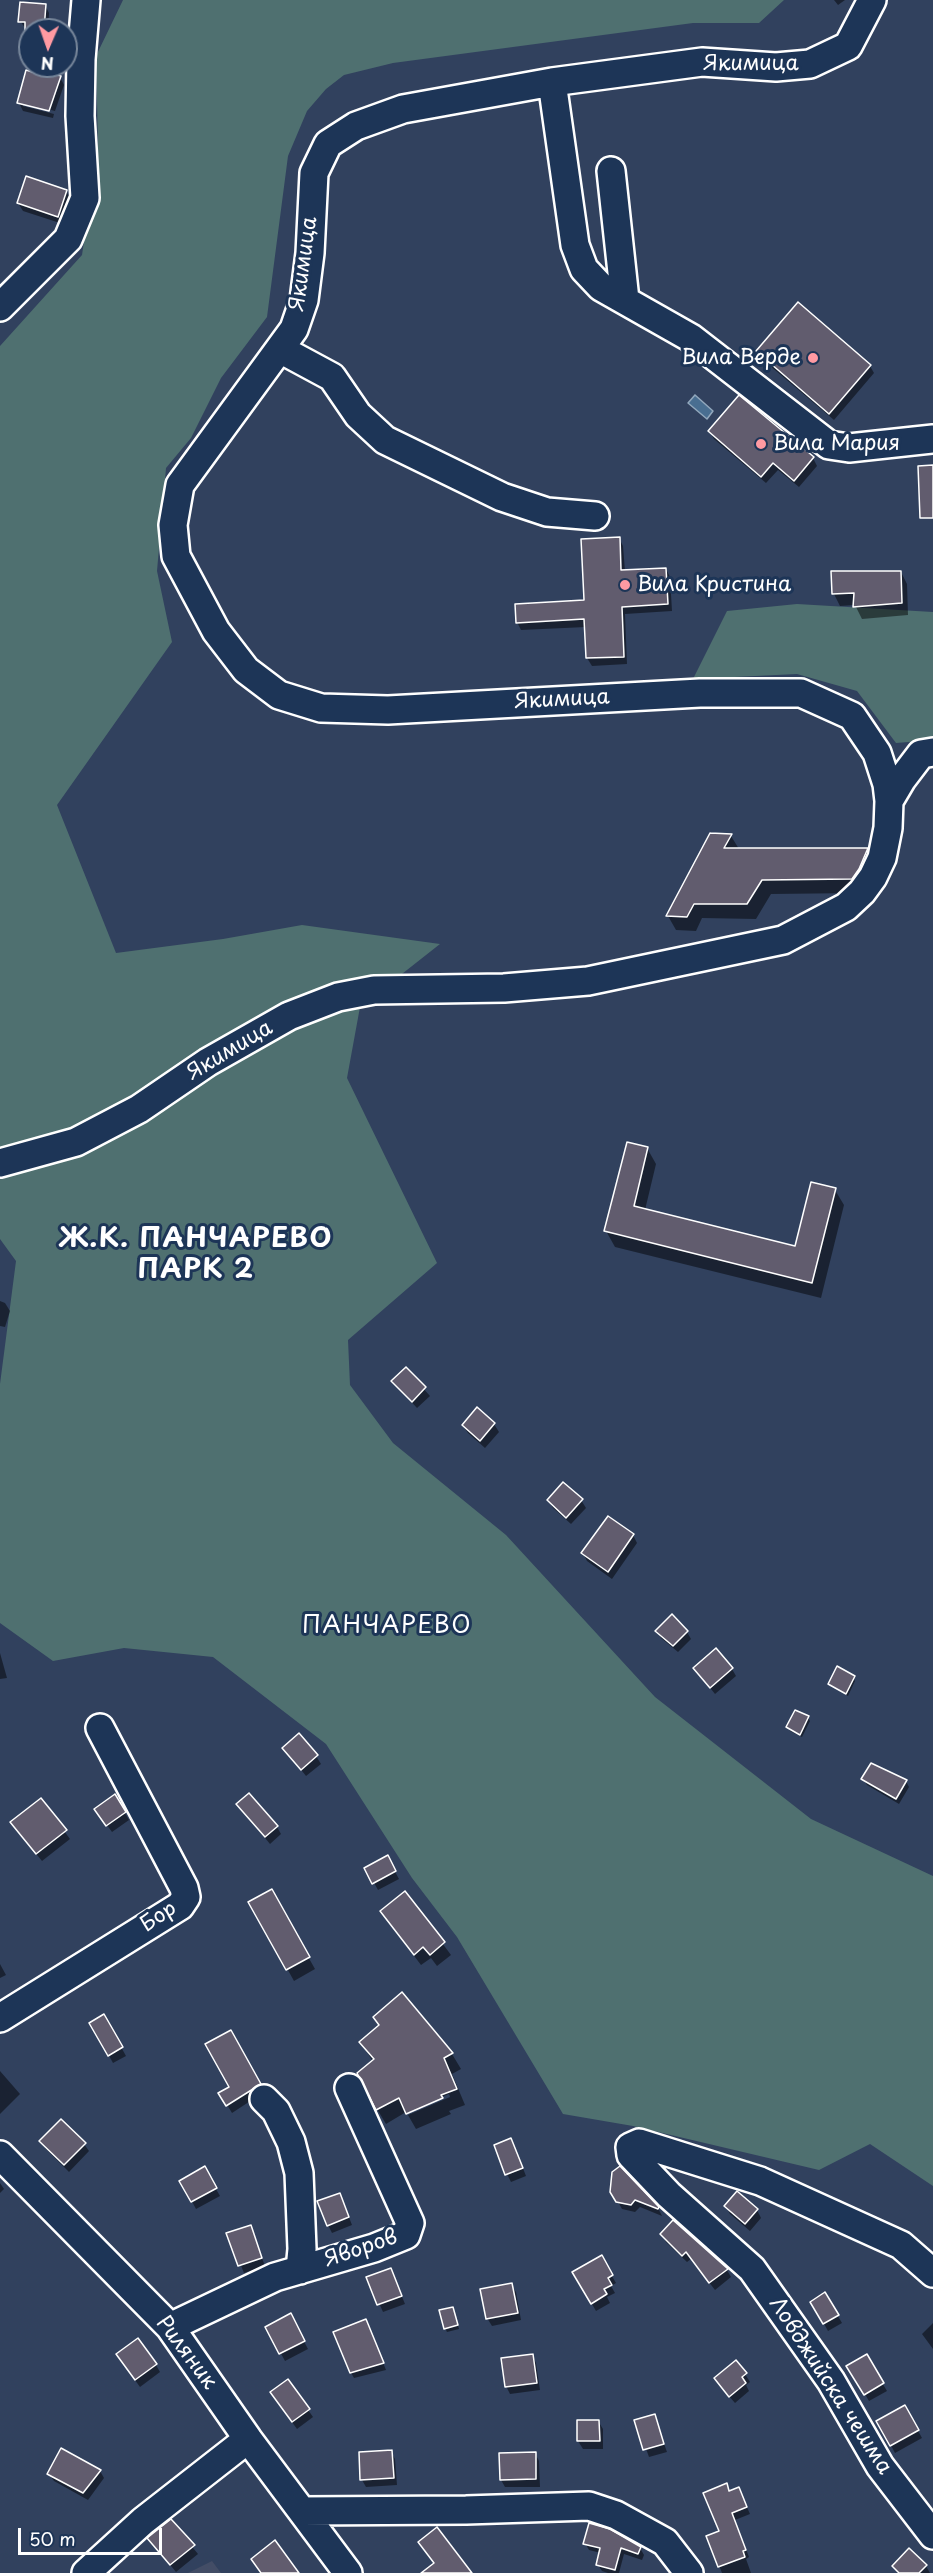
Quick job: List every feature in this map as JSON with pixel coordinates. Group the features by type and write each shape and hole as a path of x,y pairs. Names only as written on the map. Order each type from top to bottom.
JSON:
{"street":[{"path":"0,307 68,239 85,198 80,116 81,59 86,0"},
{"name":"Якимица","path":"0,1163 76,1142 139,1109 208,1062 289,1016 338,997 374,990 504,988 588,981 783,940 846,908 862,892 873,877 882,858 888,828 889,801 887,784 877,753 852,716 801,693 700,693 356,711 321,708 279,695 246,670 216,631 176,556 173,525 180,485 294,329 304,300 310,252 314,173 328,144 356,126 404,109 552,82 702,62 776,67 810,64 848,46 872,0"},
{"path":"552,82 575,245 584,269 602,287 691,338 830,445 849,448 933,440"},
{"path":"611,171 625,300"},
{"path":"280,349 332,377 358,415 385,440 502,497 547,512 595,516"},
{"path":"889,801 921,754 933,752"},
{"name":"Бор","path":"0,2018 180,1906 186,1897 184,1888 100,1728"},
{"name":"Яворов","path":"170,2327 275,2277 374,2248 406,2235 410,2223 349,2088"},
{"path":"264,2099 276,2111 286,2132 299,2173 302,2250 300,2270"},
{"name":"Ловджийска чешма","path":"933,2273 901,2244 760,2181 639,2143 630,2147 631,2155 669,2195 752,2269 831,2381 880,2466 933,2535"},
{"name":"Риляник","path":"0,2155 170,2327 248,2439 348,2573"},
{"path":"86,2573 143,2521 248,2439"},
{"path":"302,2511 466,2510 590,2505 616,2515 666,2542 689,2573"}],"shaded area":[{"path":"695,395 713,411 707,419 688,403"},
{"path":"212,2561 221,2573 188,2573"}],"green space":[{"path":"123,0 784,0 759,23 693,23 393,63 344,75 326,89 307,111 288,156 267,317 221,378 191,438 166,468 157,571 172,642 57,805 116,953 223,939 302,925 440,944 360,1007 347,1078 437,1263 348,1340 350,1385 393,1443 506,1535 655,1697 811,1819 933,1876 933,2186 870,2144 819,2170 633,2126 563,2114 457,1937 412,1878 326,1744 213,1657 124,1648 53,1661 0,1623 0,1384 16,1261 0,1239 0,346 82,255 98,147 96,56"},
{"path":"797,604 933,612 933,740 896,743 857,691 797,674 693,679 727,611"}],"building":[{"path":"20,2 46,4 45,18 18,18"},
{"path":"24,78 60,78 49,111 17,103"},
{"path":"26,176 67,190 58,217 17,203"},
{"name":"Вила Верде","path":"798,302 871,365 829,414 756,351"},
{"name":"Вила Мария","path":"739,395 814,457 794,481 773,463 761,477 708,431"},
{"path":"933,465 933,518 920,518 918,466"},
{"name":"Вила Кристина","path":"620,537 621,570 666,568 668,604 622,607 624,657 586,658 584,619 516,623 515,604 584,600 581,539"},
{"path":"831,571 901,571 902,603 853,607 854,593 832,594"},
{"path":"710,833 732,834 724,848 868,848 852,879 762,880 747,904 694,904 687,917 666,916"},
{"path":"627,1142 648,1147 634,1206 795,1246 811,1182 836,1188 812,1283 604,1231"},
{"path":"406,1367 426,1387 412,1402 391,1381"},
{"path":"477,1407 495,1423 480,1441 462,1425"},
{"path":"563,1482 583,1499 566,1518 547,1500"},
{"path":"608,1516 634,1534 608,1572 581,1553"},
{"path":"672,1614 688,1631 673,1646 655,1631"},
{"path":"716,1648 733,1668 710,1688 693,1668"},
{"path":"837,1666 855,1676 846,1694 828,1684"},
{"path":"795,1710 809,1716 800,1735 786,1727"},
{"path":"299,1733 318,1755 301,1770 282,1748"},
{"path":"871,1763 907,1780 896,1799 861,1779"},
{"path":"249,1793 278,1826 265,1837 236,1804"},
{"path":"115,1794 126,1812 106,1826 94,1809"},
{"path":"41,1798 67,1830 36,1854 10,1822"},
{"path":"388,1855 396,1871 372,1884 364,1868"},
{"path":"272,1889 310,1957 286,1970 248,1902"},
{"path":"405,1891 445,1942 430,1955 423,1947 414,1955 380,1911"},
{"path":"402,1992 453,2053 444,2058 457,2089 441,2095 443,2098 406,2114 399,2098 376,2110 357,2073 374,2059 359,2042 379,2025 373,2017"},
{"path":"104,2014 123,2047 108,2056 89,2023"},
{"path":"231,2030 261,2084 226,2106 218,2093 229,2087 205,2044"},
{"path":"61,2119 86,2143 64,2165 39,2141"},
{"path":"511,2138 523,2168 505,2175 494,2145"},
{"path":"205,2166 217,2188 191,2202 179,2181"},
{"path":"620,2166 659,2207 658,2209 635,2200 631,2205 616,2202 610,2192 612,2172"},
{"path":"737,2191 758,2209 745,2224 724,2206"},
{"path":"340,2193 349,2217 327,2226 317,2201"},
{"path":"673,2220 728,2269 709,2283 686,2252 682,2256 660,2234"},
{"path":"251,2225 262,2258 238,2266 226,2233"},
{"path":"602,2255 613,2275 608,2278 612,2285 604,2289 607,2294 591,2304 572,2272"},
{"path":"391,2268 402,2296 377,2305 366,2277"},
{"path":"512,2283 518,2313 486,2319 480,2289"},
{"path":"825,2292 839,2315 823,2324 810,2302"},
{"path":"453,2307 458,2325 444,2329 439,2310"},
{"path":"291,2313 305,2341 279,2354 265,2327"},
{"path":"366,2319 384,2363 350,2373 333,2332"},
{"path":"138,2338 157,2364 135,2380 116,2354"},
{"path":"533,2354 537,2383 505,2387 501,2358"},
{"path":"867,2354 884,2383 864,2395 846,2366"},
{"path":"736,2360 747,2373 742,2377 746,2383 729,2397 714,2378"},
{"path":"288,2379 310,2409 292,2422 270,2392"},
{"path":"905,2405 919,2430 890,2446 876,2421"},
{"path":"655,2414 664,2444 643,2450 634,2420"},
{"path":"577,2420 599,2420 600,2441 577,2441"},
{"path":"61,2448 101,2470 83,2493 47,2474"},
{"path":"392,2450 394,2478 360,2480 359,2452"},
{"path":"536,2452 536,2479 500,2480 499,2453"},
{"path":"727,2483 729,2491 739,2487 747,2507 732,2513 746,2550 743,2551 745,2557 718,2567 706,2536 719,2531 703,2493"},
{"path":"171,2519 195,2545 170,2565 147,2538"},
{"path":"589,2523 610,2529 641,2547 638,2554 621,2548 615,2570 596,2565 600,2548 583,2544"},
{"path":"437,2527 472,2573 421,2573 434,2563 418,2542"},
{"path":"275,2540 299,2573 261,2573 251,2559"},
{"path":"909,2548 927,2565 919,2573 899,2573 892,2566"}],"place":[{"name":"Вила Верде","path":"813,358"},
{"name":"Вила Мария","path":"761,444"},
{"name":"Вила Кристина","path":"625,585"}],"district":[{"name":"Ж.К. ПАНЧАРЕВО ПАРК 2","path":"196,1256"},
{"name":"ПАНЧАРЕВО","path":"387,1626"}]}
